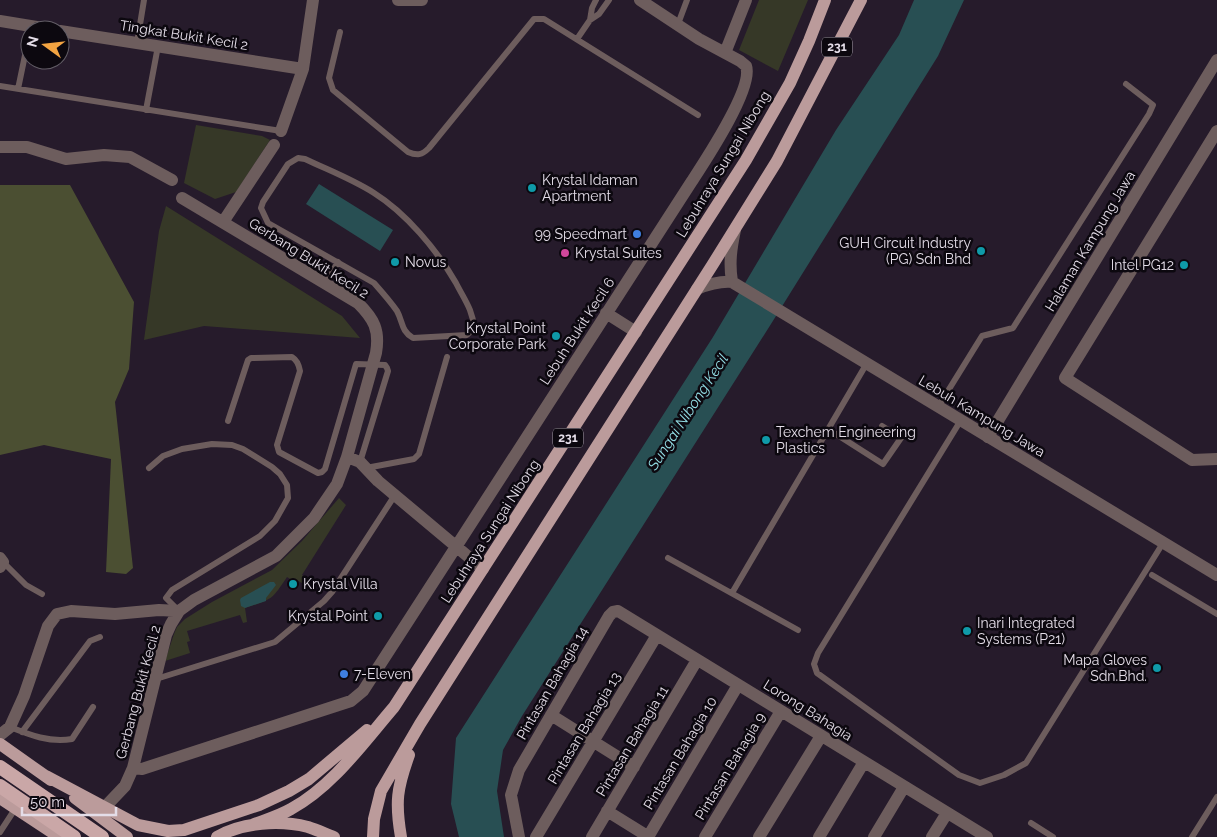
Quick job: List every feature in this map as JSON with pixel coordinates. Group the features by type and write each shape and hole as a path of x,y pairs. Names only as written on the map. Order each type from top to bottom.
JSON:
{"highway":[{"path":"0,766 102,837"},
{"path":"0,786 74,837"}],"main road":[{"name":"Lebuhraya Sungai Nibong","path":"252,825 291,809 326,785 394,707 751,151 790,83 825,0"},
{"name":"231","path":"373,837 374,819 381,791 420,724 736,229 777,161 861,0"},
{"path":"46,776 138,825 168,831 184,830 274,798 309,778 394,707"},
{"path":"401,837 397,809 400,782 420,724"},
{"path":"0,744 46,776 126,837"},
{"path":"0,798 59,837"},
{"path":"217,837 252,825 280,823 308,827 334,837"}],"street":[{"path":"282,131 303,69 314,0"},
{"path":"398,0 422,0"},
{"path":"640,0 725,53 746,0"},
{"path":"0,21 20,26"},
{"name":"Tingkat Bukit Kecil 2","path":"70,33 303,69"},
{"name":"Lebuh Bukit Kecil 6","path":"133,768 142,768 351,701 363,691 719,137 740,97 748,70 740,61 725,53"},
{"name":"Halaman Kampung Jawa","path":"988,437 1212,80 1217,60"},
{"path":"1217,131 1065,378 1192,460 1217,459"},
{"path":"223,222 274,145"},
{"path":"0,147 27,147 66,159 104,154 130,157 172,180"},
{"name":"Gerbang Bukit Kecil 2","path":"104,807 125,786 133,768 166,635 179,611 194,600 276,556 314,518 337,484 347,457 378,340 369,314 358,303 182,198"},
{"path":"735,284 729,266 730,252 736,229"},
{"path":"697,289 721,281 735,284"},
{"name":"Lebuh Kampung Jawa","path":"735,284 1217,575"},
{"path":"606,312 636,332"},
{"path":"347,457 363,465 378,481 454,549 483,569"},
{"path":"0,735 16,729 24,696 48,626 57,614 71,611 115,614 159,610 179,611"},
{"name":"Lorong Bahagia","path":"613,612 618,612 657,635 987,837"},
{"name":"Pintasan Bahagia 14","path":"519,837 511,795 518,770 613,612"},
{"name":"Pintasan Bahagia 13","path":"536,837 657,635"},
{"name":"Pintasan Bahagia 11","path":"592,837 697,660"},
{"name":"Pintasan Bahagia 10","path":"649,837 738,685"},
{"name":"Pintasan Bahagia 9","path":"705,837 781,711"},
{"path":"551,715 634,767"},
{"path":"759,837 821,736"},
{"path":"819,837 864,762"},
{"path":"874,837 904,786"},
{"path":"607,811 649,837"},
{"path":"932,837 946,813"}],"lane":[{"path":"137,43 144,0"},
{"path":"590,20 592,8 596,0"},
{"path":"577,39 590,20 599,14 609,0"},
{"path":"678,24 687,0"},
{"path":"340,32 330,78 332,90 408,152 415,155 425,152 429,148 534,19 544,19 698,115"},
{"path":"146,110 158,46"},
{"path":"18,89 22,70"},
{"path":"938,407 982,336 1013,328 1149,114 1153,105 1126,84"},
{"path":"0,86 282,131"},
{"path":"298,158 305,160 359,185 387,202 429,242 446,265 473,315 474,328 467,335 413,338 403,329 398,313 374,283 338,262 268,223 264,216 261,208 263,202 292,160 298,158"},
{"path":"326,283 338,262"},
{"path":"228,421 248,360 251,358 292,357 296,359 300,371 277,449 279,452 318,473 322,472 325,469 355,366 358,363 384,365 388,371 363,465 414,458 418,454 447,357"},
{"path":"732,593 867,363"},
{"path":"960,420 818,653 814,664 817,673 959,775 980,783 1004,775 1026,763 1163,542"},
{"path":"828,429 883,464 901,438 882,426"},
{"path":"149,468 163,456 182,449 212,444 232,445 243,449 272,467 280,474 287,485 288,498 275,520 260,536 172,590 166,598 179,611"},
{"path":"156,679 275,642 324,601 395,495"},
{"path":"668,558 798,630"},
{"path":"1,562 26,585 42,594"},
{"path":"1152,575 1217,614"},
{"path":"94,707 72,739 59,741 16,729 90,641 100,637"},
{"path":"1192,837 1217,797"},
{"path":"0,832 15,809"},
{"path":"1031,823 1054,837"}],"shaded area":[{"path":"759,0 808,0 778,71 739,50"},
{"path":"196,125 262,136 270,140 236,192 215,199 184,183"},
{"path":"0,185 70,185 134,302 129,369 115,402 133,568 126,574 106,572 111,459 44,445 0,455"},
{"path":"166,206 342,316 360,338 204,326 144,340 159,231"},
{"path":"339,498 346,505 302,575 311,582 308,587 297,580 295,582 287,577 270,598 245,608 247,622 243,623 240,615 187,631 190,641 187,642 190,653 165,661 177,627 185,619 212,602 272,570 302,541"}],"water":[{"name":"Sungai Nibong Kecil","path":"914,0 964,0 938,56 771,324 522,716 503,750 497,791 504,837 459,837 451,804 456,738 713,337 836,130 899,35"},
{"path":"319,184 393,230 380,251 306,204"},
{"path":"270,582 274,582 276,585 266,598 266,601 245,608 241,606 241,598"}],"place":[{"name":"Krystal Idaman Apartment","path":"532,188"},
{"name":"99 Speedmart","path":"637,234"},
{"name":"GUH Circuit Industry (PG) Sdn Bhd","path":"981,251"},
{"name":"Krystal Suites","path":"565,253"},
{"name":"Novus","path":"395,262"},
{"name":"Intel PG12","path":"1184,265"},
{"name":"Krystal Point Corporate Park","path":"556,336"},
{"name":"Texchem Engineering Plastics","path":"766,440"},
{"name":"Krystal Villa","path":"293,584"},
{"name":"Krystal Point","path":"378,616"},
{"name":"Inari Integrated Systems (P21)","path":"967,631"},
{"name":"Mapa Gloves Sdn.Bhd.","path":"1157,668"},
{"name":"7-Eleven","path":"344,674"}]}
